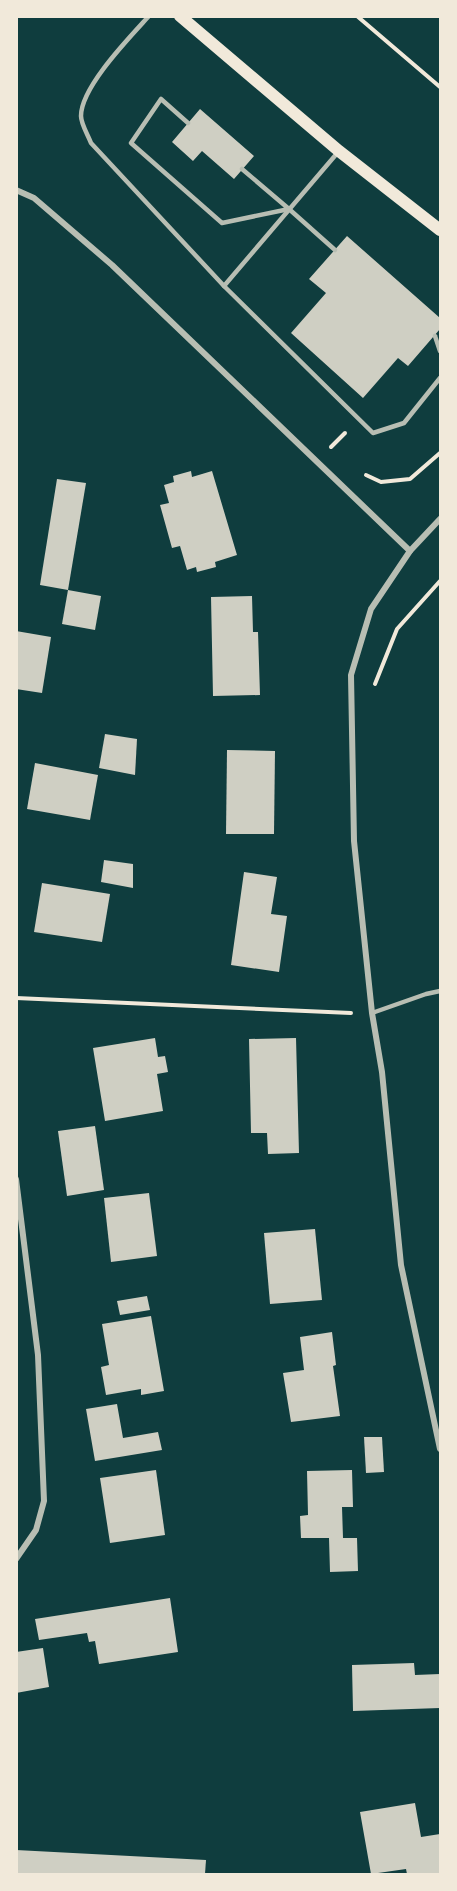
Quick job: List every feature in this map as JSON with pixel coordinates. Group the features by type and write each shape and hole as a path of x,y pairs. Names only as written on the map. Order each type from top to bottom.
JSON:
{"main road":[{"path":"180,16 339,151 441,230"}],"street":[{"path":"16,190 34,198 112,265 410,551"},
{"path":"441,519 410,551 371,609 351,675 354,841 372,1013 382,1072 401,1265 441,1449"},
{"path":"16,1179 38,1355 44,1501 36,1530 16,1560"}],"lane":[{"path":"149,16 122,46 89,92 81,117 91,143 224,286 373,433 404,423 441,378"},
{"path":"188,123 161,99 130,143 222,223 289,209"},
{"path":"224,286 339,151"},
{"path":"242,169 335,250"},
{"path":"435,336 441,351"},
{"path":"372,1013 441,991"}],"path":[{"path":"357,16 441,87"},
{"path":"337,453 330,448 345,433 373,433"},
{"path":"357,471 381,482 410,479 441,453"},
{"path":"372,692 397,629 441,581"},
{"path":"16,998 372,1013"}],"building":[{"path":"200,109 254,156 234,179 202,151 193,161 172,142"},
{"path":"347,236 440,318 440,329 408,366 398,358 363,398 291,333 326,293 309,279"},
{"path":"191,471 192,477 212,471 237,555 215,562 216,567 197,572 196,567 187,570 180,546 172,548 160,505 169,503 164,485 174,482 173,476"},
{"path":"57,479 86,483 68,590 40,585"},
{"path":"68,590 101,596 95,630 62,624"},
{"path":"252,596 253,632 258,632 260,695 213,696 211,597"},
{"path":"16,631 51,637 42,693 16,689"},
{"path":"105,734 137,739 135,775 99,768"},
{"path":"227,750 275,751 274,834 226,834"},
{"path":"35,763 98,775 90,820 27,809"},
{"path":"104,860 133,864 133,888 101,882"},
{"path":"244,872 277,877 271,914 287,916 279,972 231,965"},
{"path":"42,883 110,894 102,942 34,932"},
{"path":"155,1038 158,1057 165,1056 168,1072 157,1074 163,1111 105,1121 93,1048"},
{"path":"296,1038 299,1153 268,1154 267,1133 251,1133 249,1039"},
{"path":"95,1126 104,1190 67,1196 58,1131"},
{"path":"149,1193 157,1256 111,1262 104,1198"},
{"path":"315,1229 322,1300 270,1304 264,1233"},
{"path":"147,1296 150,1310 120,1315 117,1301"},
{"path":"151,1316 164,1391 141,1395 141,1389 106,1395 101,1367 109,1365 102,1324"},
{"path":"332,1332 336,1365 333,1366 340,1416 291,1422 283,1373 304,1370 300,1337"},
{"path":"117,1404 123,1438 158,1432 162,1450 95,1461 86,1409"},
{"path":"364,1437 382,1437 384,1472 366,1473"},
{"path":"156,1470 165,1535 110,1543 100,1478"},
{"path":"352,1470 353,1507 342,1507 343,1538 357,1538 358,1571 330,1572 329,1538 301,1538 300,1516 308,1515 307,1471"},
{"path":"170,1598 178,1652 99,1664 95,1641 89,1642 87,1633 39,1640 35,1619"},
{"path":"43,1648 49,1687 16,1693 16,1652"},
{"path":"414,1663 415,1675 440,1674 440,1708 353,1711 352,1665"},
{"path":"415,1803 421,1837 440,1834 440,1874 407,1874 406,1869 371,1874 360,1812"},
{"path":"16,1850 206,1860 205,1874 16,1874"}]}
